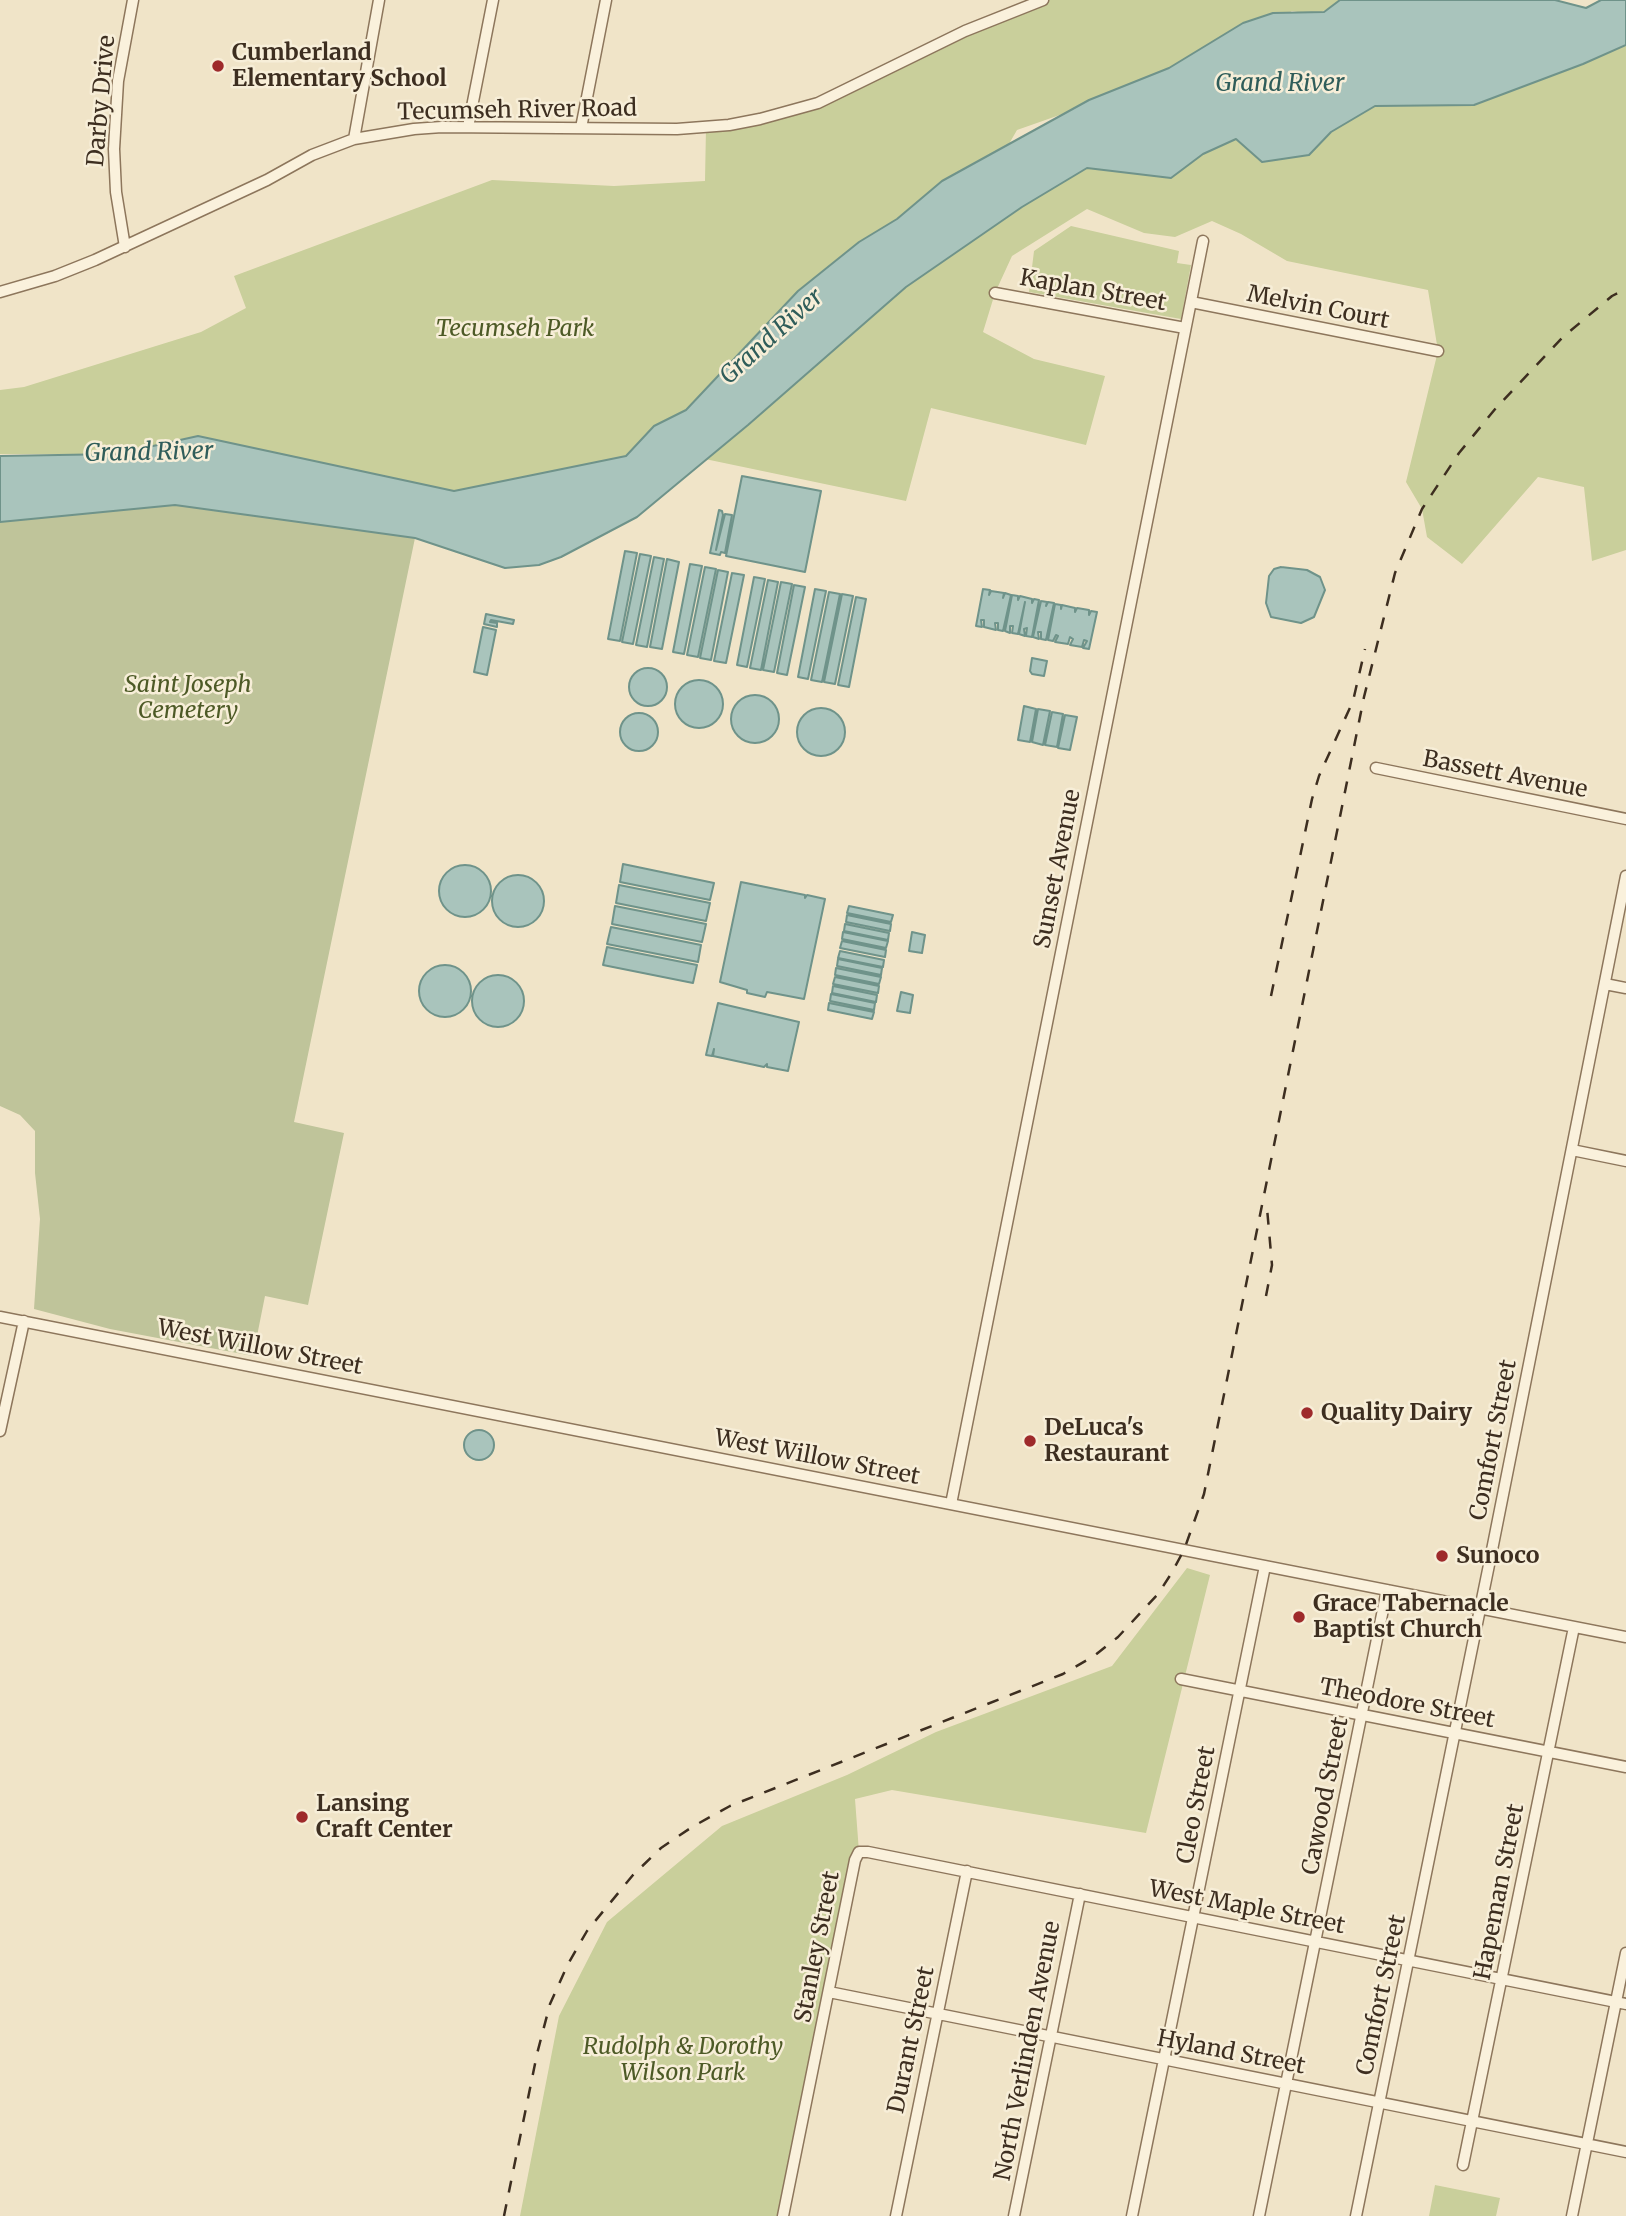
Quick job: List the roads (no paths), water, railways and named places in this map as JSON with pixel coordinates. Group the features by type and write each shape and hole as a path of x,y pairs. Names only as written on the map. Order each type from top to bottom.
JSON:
{"street":[{"name":"Darby Drive","path":"125,247 116,192 114,149 118,81 133,0"},
{"path":"354,139 379,0"},
{"path":"468,127 493,0"},
{"path":"581,128 606,0"},
{"name":"Tecumseh River Road","path":"0,292 55,276 125,247 267,180 312,155 354,139 414,129 468,127 706,127 792,112 849,89 965,31 1043,0"},
{"name":"Sunset Avenue","path":"951,1504 1203,241"},
{"name":"Kaplan Street","path":"995,293 1185,328"},
{"name":"Melvin Court","path":"1191,302 1438,351"},
{"name":"Bassett Avenue","path":"1376,768 1626,819"},
{"name":"Comfort Street","path":"1356,2216 1626,876"},
{"path":"1605,984 1626,988"},
{"path":"1572,1150 1626,1161"},
{"name":"West Willow Street","path":"0,1317 1626,1637"},
{"path":"0,1431 2,1409 23,1321"},
{"name":"Cleo Street","path":"1132,2216 1265,1566"},
{"name":"Cawood Street","path":"1259,2216 1387,1590"},
{"name":"Hapeman Street","path":"1463,2165 1574,1627"},
{"name":"Theodore Street","path":"1181,1679 1626,1767"},
{"name":"West Maple Street","path":"859,1852 967,1871 1621,2003"},
{"name":"Stanley Street","path":"783,2216 855,1860 859,1852"},
{"name":"Durant Street","path":"896,2216 967,1871"},
{"name":"North Verlinden Avenue","path":"1014,2216 1080,1894"},
{"path":"1572,2216 1621,2003 1626,1953"},
{"name":"Hyland Street","path":"829,1992 1626,2152"}],"water":[{"name":"Grand River","path":"1340,0 1555,0 1586,8 1601,0 1626,0 1626,45 1474,105 1375,106 1331,132 1309,155 1262,162 1236,139 1203,154 1171,178 1087,168 1022,207 906,287 748,425 637,517 561,557 539,565 505,568 415,538 175,505 0,522 0,456 117,454 198,436 454,491 626,456 654,426 686,410 798,291 859,242 897,219 942,181 1089,100 1169,68 1243,23 1273,13 1324,12"},
{"path":"742,476 821,491 805,572 726,556"},
{"path":"719,510 723,515 716,550 725,514 732,515 725,553 721,552 720,555 710,553"},
{"path":"625,551 637,553 620,641 608,639"},
{"path":"640,554 651,556 633,644 622,642"},
{"path":"654,557 664,559 647,647 636,645"},
{"path":"667,559 679,562 662,649 650,647"},
{"path":"690,564 702,566 684,654 673,652"},
{"path":"705,567 716,569 698,657 687,655"},
{"path":"1281,567 1307,570 1320,577 1325,590 1314,617 1301,623 1271,617 1266,603 1269,576 1274,569"},
{"path":"718,570 728,572 711,660 700,658"},
{"path":"732,573 744,575 726,663 714,661"},
{"path":"754,577 765,579 747,667 737,665"},
{"path":"768,580 778,582 761,670 750,668"},
{"path":"781,582 792,584 774,672 763,670"},
{"path":"794,585 805,587 787,675 777,673"},
{"path":"815,589 826,591 808,679 798,677"},
{"path":"983,589 990,590 989,595 991,591 1004,593 1003,598 1005,593 1011,595 1003,631 998,630 998,623 995,623 996,630 984,627 984,620 981,620 982,627 976,626"},
{"path":"829,592 840,594 822,682 811,680"},
{"path":"842,594 853,596 835,684 824,682"},
{"path":"1012,595 1018,596 1018,600 1020,596 1032,599 1032,603 1034,599 1039,600 1032,637 1026,636 1027,628 1024,629 1025,636 1019,634 1025,602 1018,634 1012,633 1013,626 1010,626 1010,633 1005,631"},
{"path":"856,597 866,599 849,687 838,685"},
{"path":"1041,601 1047,602 1046,606 1048,602 1054,603 1046,640 1041,639 1041,632 1038,632 1039,639 1033,637"},
{"path":"1055,604 1061,605 1061,609 1062,605 1075,608 1075,612 1077,608 1089,610 1089,615 1091,611 1097,612 1089,649 1083,648 1087,641 1084,640 1082,647 1070,645 1073,639 1070,637 1068,644 1055,642 1058,636 1056,635 1053,641 1048,640"},
{"path":"486,614 514,620 513,624 491,620 490,622 497,623 497,627 484,624"},
{"path":"483,627 496,630 487,675 474,672"},
{"path":"1032,658 1047,661 1044,676 1032,674 1030,671"},
{"path":"648,668 662,673 667,687 662,701 648,706 634,701 629,687 634,673"},
{"path":"699,680 716,687 723,704 716,721 699,728 682,721 675,704 682,687"},
{"path":"755,695 772,702 779,719 772,736 755,743 738,736 731,719 738,702"},
{"path":"1024,706 1036,709 1030,742 1018,740"},
{"path":"821,708 838,715 845,732 838,749 821,756 804,749 797,732 804,715"},
{"path":"1038,709 1050,711 1043,745 1032,742"},
{"path":"1052,712 1063,714 1057,747 1045,745"},
{"path":"639,713 653,718 658,732 653,746 639,751 625,746 620,732 625,718"},
{"path":"1065,715 1077,717 1070,750 1058,748"},
{"path":"623,864 714,883 710,900 620,882"},
{"path":"465,865 475,867 483,873 489,881 489,901 483,909 475,915 465,917 455,915 447,909 441,901 439,891 441,881 447,873 455,867"},
{"path":"518,875 528,877 536,883 542,891 542,911 536,919 528,925 518,927 508,925 500,919 494,911 492,901 494,891 500,883 508,877"},
{"path":"741,882 805,895 805,898 807,895 825,899 804,999 767,992 765,997 720,982"},
{"path":"619,885 710,903 706,921 616,903"},
{"path":"615,906 706,924 702,942 612,924"},
{"path":"849,906 893,915 891,922 847,913"},
{"path":"847,915 891,924 890,931 846,922"},
{"path":"845,924 889,933 888,940 844,931"},
{"path":"611,927 701,945 698,962 607,944"},
{"path":"843,932 888,941 886,948 842,939"},
{"path":"912,932 925,935 922,953 909,951"},
{"path":"842,941 886,950 885,957 840,948"},
{"path":"607,947 697,965 693,983 603,965"},
{"path":"840,951 884,960 883,967 838,958"},
{"path":"838,959 882,968 881,975 837,966"},
{"path":"445,965 455,967 463,973 469,981 469,1001 463,1009 455,1015 445,1017 435,1015 427,1009 421,1001 419,991 421,981 427,973 435,967"},
{"path":"836,968 881,977 879,984 835,975"},
{"path":"498,975 508,977 516,983 522,991 522,1011 516,1019 508,1025 498,1027 488,1025 480,1019 474,1011 472,1001 474,991 480,983 488,977"},
{"path":"835,977 879,986 878,993 833,984"},
{"path":"833,986 877,995 876,1002 832,993"},
{"path":"901,992 913,995 910,1013 897,1011"},
{"path":"831,994 875,1003 874,1010 830,1001"},
{"path":"718,1003 799,1022 788,1071 767,1067 767,1064 764,1067 713,1056 714,1049 712,1056 706,1055"},
{"path":"829,1003 874,1012 872,1019 828,1010"},
{"path":"479,1430 490,1434 494,1445 490,1456 479,1460 468,1456 464,1445 468,1434"}],"railway":[{"path":"504,2216 537,2054 550,2004 587,1931 633,1875 661,1848 730,1806 1063,1674 1094,1656 1118,1637 1158,1594 1171,1574 1184,1550 1204,1494 1364,697 1395,573 1422,509 1459,453 1496,408 1563,337 1612,296 1626,289"},
{"path":"1271,996 1312,799 1319,776 1353,701 1365,649"},
{"path":"1266,1296 1272,1265 1267,1208"}],"place":[{"name":"Cumberland Elementary School","path":"218,66"},
{"name":"Quality Dairy","path":"1307,1413"},
{"name":"DeLuca's Restaurant","path":"1030,1441"},
{"name":"Sunoco","path":"1442,1556"},
{"name":"Grace Tabernacle Baptist Church","path":"1299,1617"},
{"name":"Lansing Craft Center","path":"302,1817"}],"park label":[{"name":"Tecumseh Park","path":"515,329"},
{"name":"Saint Joseph Cemetery","path":"188,698"},
{"name":"Rudolph & Dorothy Wilson Park","path":"683,2060"}]}
